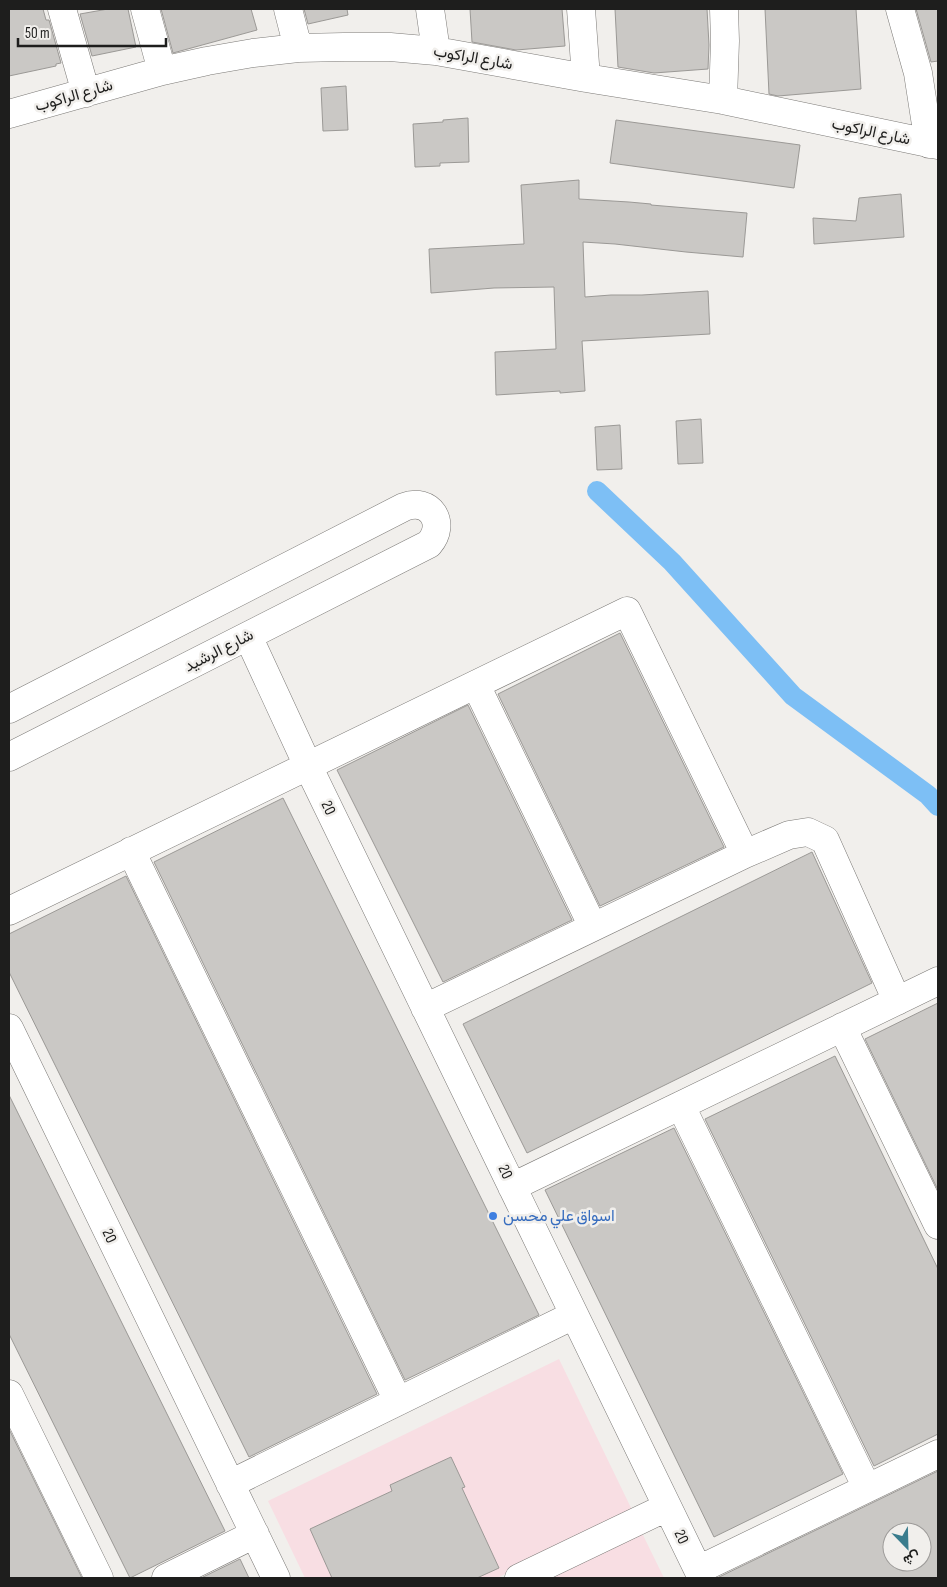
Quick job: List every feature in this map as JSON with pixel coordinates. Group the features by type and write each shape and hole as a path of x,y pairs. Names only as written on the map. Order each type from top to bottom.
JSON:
{"street":[{"path":"62,9 86,92"},
{"path":"145,9 162,71"},
{"path":"288,9 298,48"},
{"path":"430,9 436,51"},
{"path":"581,9 586,78"},
{"path":"723,100 726,41 724,9"},
{"path":"900,9 918,72 934,145"},
{"name":"شارع الراكوب","path":"9,114 162,71 252,53 298,48 390,47 436,51 723,100 934,145"},
{"name":"شارع الرشيد","path":"9,709 410,504 423,506 433,514 437,526 436,533 429,544 9,757"},
{"path":"9,911 628,611 745,854"},
{"name":"20","path":"248,636 308,766 700,1574"},
{"path":"476,685 593,927"},
{"path":"425,1008 745,854 789,835 808,832 825,840 897,1001"},
{"path":"131,851 398,1401"},
{"path":"512,1187 938,981"},
{"name":"20","path":"9,1028 16,1060 276,1578"},
{"path":"842,1028 938,1225"},
{"path":"681,1106 867,1488"},
{"path":"230,1484 574,1315"},
{"path":"9,1394 99,1578"},
{"path":"700,1574 867,1488 938,1454"},
{"path":"519,1578 667,1506"},
{"path":"166,1578 255,1534"}],"shaded area":[{"path":"559,1359 633,1512 497,1578 305,1578 268,1501"},
{"path":"642,1533 664,1578 550,1578"}],"building":[{"path":"9,9 43,9 46,20 49,20 61,63 56,64 56,66 9,76"},
{"path":"108,9 128,9 136,47 92,56 80,14"},
{"path":"161,9 251,9 257,30 173,53"},
{"path":"304,9 347,9 348,15 308,24"},
{"path":"470,9 562,9 565,46 516,50 472,42"},
{"path":"615,9 707,9 708,69 654,73 618,67"},
{"path":"765,9 856,9 861,89 778,96 769,94"},
{"path":"916,9 938,9 938,61 931,62"},
{"path":"346,86 348,130 323,131 321,88"},
{"path":"468,118 469,162 440,163 440,166 415,167 413,124"},
{"path":"616,120 800,145 794,188 610,163"},
{"path":"579,180 579,199 747,213 743,257 583,242 585,297 708,291 710,334 582,341 585,391 496,395 495,352 556,349 554,287 494,288 431,293 429,249 524,244 521,185"},
{"path":"901,194 904,237 814,244 813,218 856,221 859,198"},
{"path":"701,419 703,463 678,464 676,421"},
{"path":"620,425 622,469 597,470 595,427"},
{"path":"620,633 724,847 600,906 498,694"},
{"path":"468,705 572,920 443,982 337,770"},
{"path":"283,798 539,1315 405,1380 154,862"},
{"path":"812,852 872,983 527,1153 463,1024"},
{"path":"126,876 377,1394 249,1457 9,972 9,934"},
{"path":"938,1003 938,1190 865,1039"},
{"path":"835,1056 938,1269 938,1434 874,1466 705,1119"},
{"path":"9,1095 225,1531 130,1578 9,1334"},
{"path":"674,1128 843,1474 714,1537 545,1190"},
{"path":"9,1429 82,1578 9,1578"},
{"path":"451,1457 465,1487 462,1488 499,1568 477,1578 332,1578 310,1529 392,1491 390,1485"},
{"path":"938,1471 938,1578 717,1578"},
{"path":"240,1559 249,1578 201,1578"}],"waterway":[{"path":"597,491 672,562 793,696 928,795 938,806"}],"place":[{"name":"اسواق علي محسن","path":"493,1216"}]}
